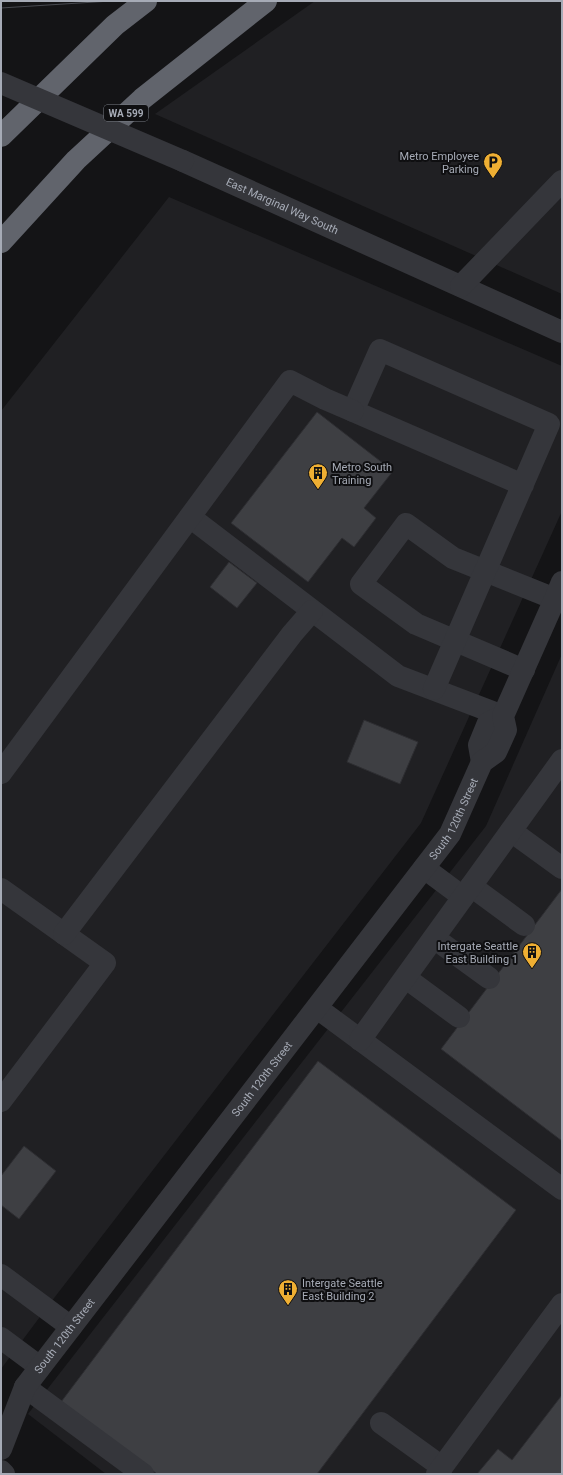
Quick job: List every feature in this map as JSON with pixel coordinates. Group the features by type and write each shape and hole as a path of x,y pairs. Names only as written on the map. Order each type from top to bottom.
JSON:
{"highway":[{"path":"1,136 115,25 146,1"},
{"name":"WA 599","path":"1,242 76,160 142,98 266,1"}],"street":[{"name":"East Marginal Way South","path":"1,83 183,161 562,332"},
{"path":"461,286 562,181"},
{"path":"353,411 380,350 549,424 434,689"},
{"path":"1,773 290,381 325,399 523,485"},
{"path":"190,517 398,676 503,716 524,670 559,590 486,570 453,558 406,524 361,584 416,624 524,670"},
{"path":"64,934 292,634 312,611"},
{"name":"South 120th Street","path":"1,1449 26,1387 40,1367 450,834 482,762 479,744 488,723 503,716"},
{"path":"360,1040 562,760"},
{"path":"511,831 562,868"},
{"path":"424,868 524,925"},
{"path":"1,889 105,963 1,1101"},
{"path":"434,938 490,978"},
{"path":"406,978 459,1017"},
{"path":"317,1008 562,1189"},
{"path":"1,1275 71,1327"},
{"path":"381,1423 440,1470 562,1304"},
{"path":"1,1338 40,1367"},
{"path":"26,1387 143,1474"}],"shaded area":[{"path":"315,1 562,1 562,294 155,114"},
{"path":"169,197 562,366 562,511 421,823 51,1302 1,1369 1,411"},
{"path":"562,654 562,1474 106,1474 28,1414 486,826"}],"building":[{"name":"Metro South Training","path":"317,412 393,471 364,508 376,518 354,547 342,538 308,582 231,523"},
{"path":"229,562 257,583 237,608 210,587"},
{"path":"364,720 418,742 400,784 347,762"},
{"name":"Intergate Seattle East Building 1","path":"562,889 562,1141 441,1049"},
{"name":"Intergate Seattle East Building 2","path":"318,1061 516,1210 317,1474 157,1474 61,1402"},
{"path":"24,1146 56,1171 19,1219 1,1205 1,1176"},
{"path":"562,1395 562,1474 477,1474 498,1449 512,1460"}],"tram line":[{"path":"1,8 111,1"}],"place":[{"name":"Metro Employee Parking","path":"493,179"},
{"name":"Metro South Training","path":"318,490"},
{"name":"Intergate Seattle East Building 1","path":"532,969"},
{"name":"Intergate Seattle East Building 2","path":"288,1306"}]}
